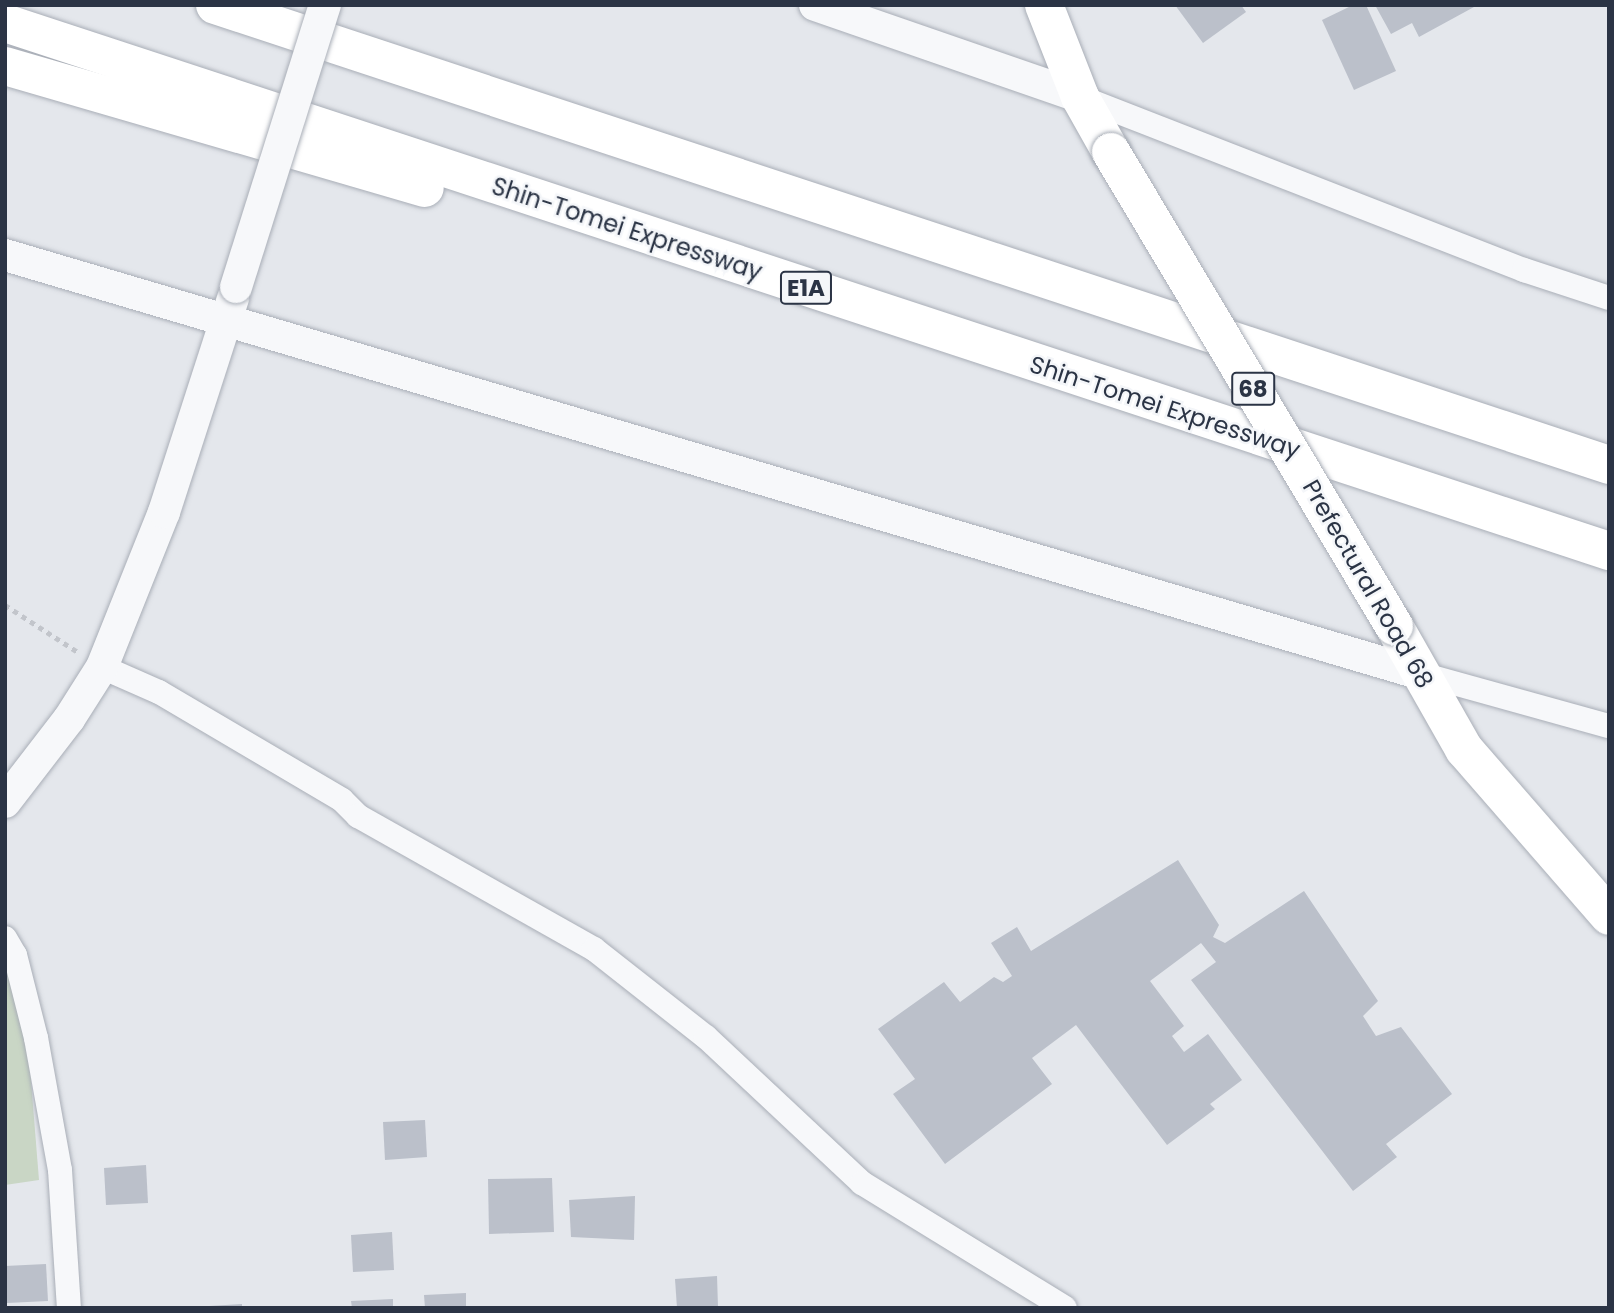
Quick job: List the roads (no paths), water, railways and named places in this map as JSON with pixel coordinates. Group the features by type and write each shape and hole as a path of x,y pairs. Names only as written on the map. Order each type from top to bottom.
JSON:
{"main road":[{"path":"215,5 1609,465"},
{"name":"Prefectural Road 68","path":"1044,5 1080,97 1111,152 1394,626 1464,749 1609,916"},
{"name":"Shin-Tomei Expressway","path":"5,23 1096,385 1609,551"},
{"path":"5,66 1096,385"}],"street":[{"path":"5,802 102,667 164,512 324,5"},
{"path":"815,5 1080,97 1524,270 1609,298"},
{"path":"5,255 226,318 1421,674 1609,726"},
{"path":"102,667 159,692 342,800 358,816 594,949 706,1037 862,1183 1065,1308"},
{"path":"5,938 60,1171 69,1308"}]}
